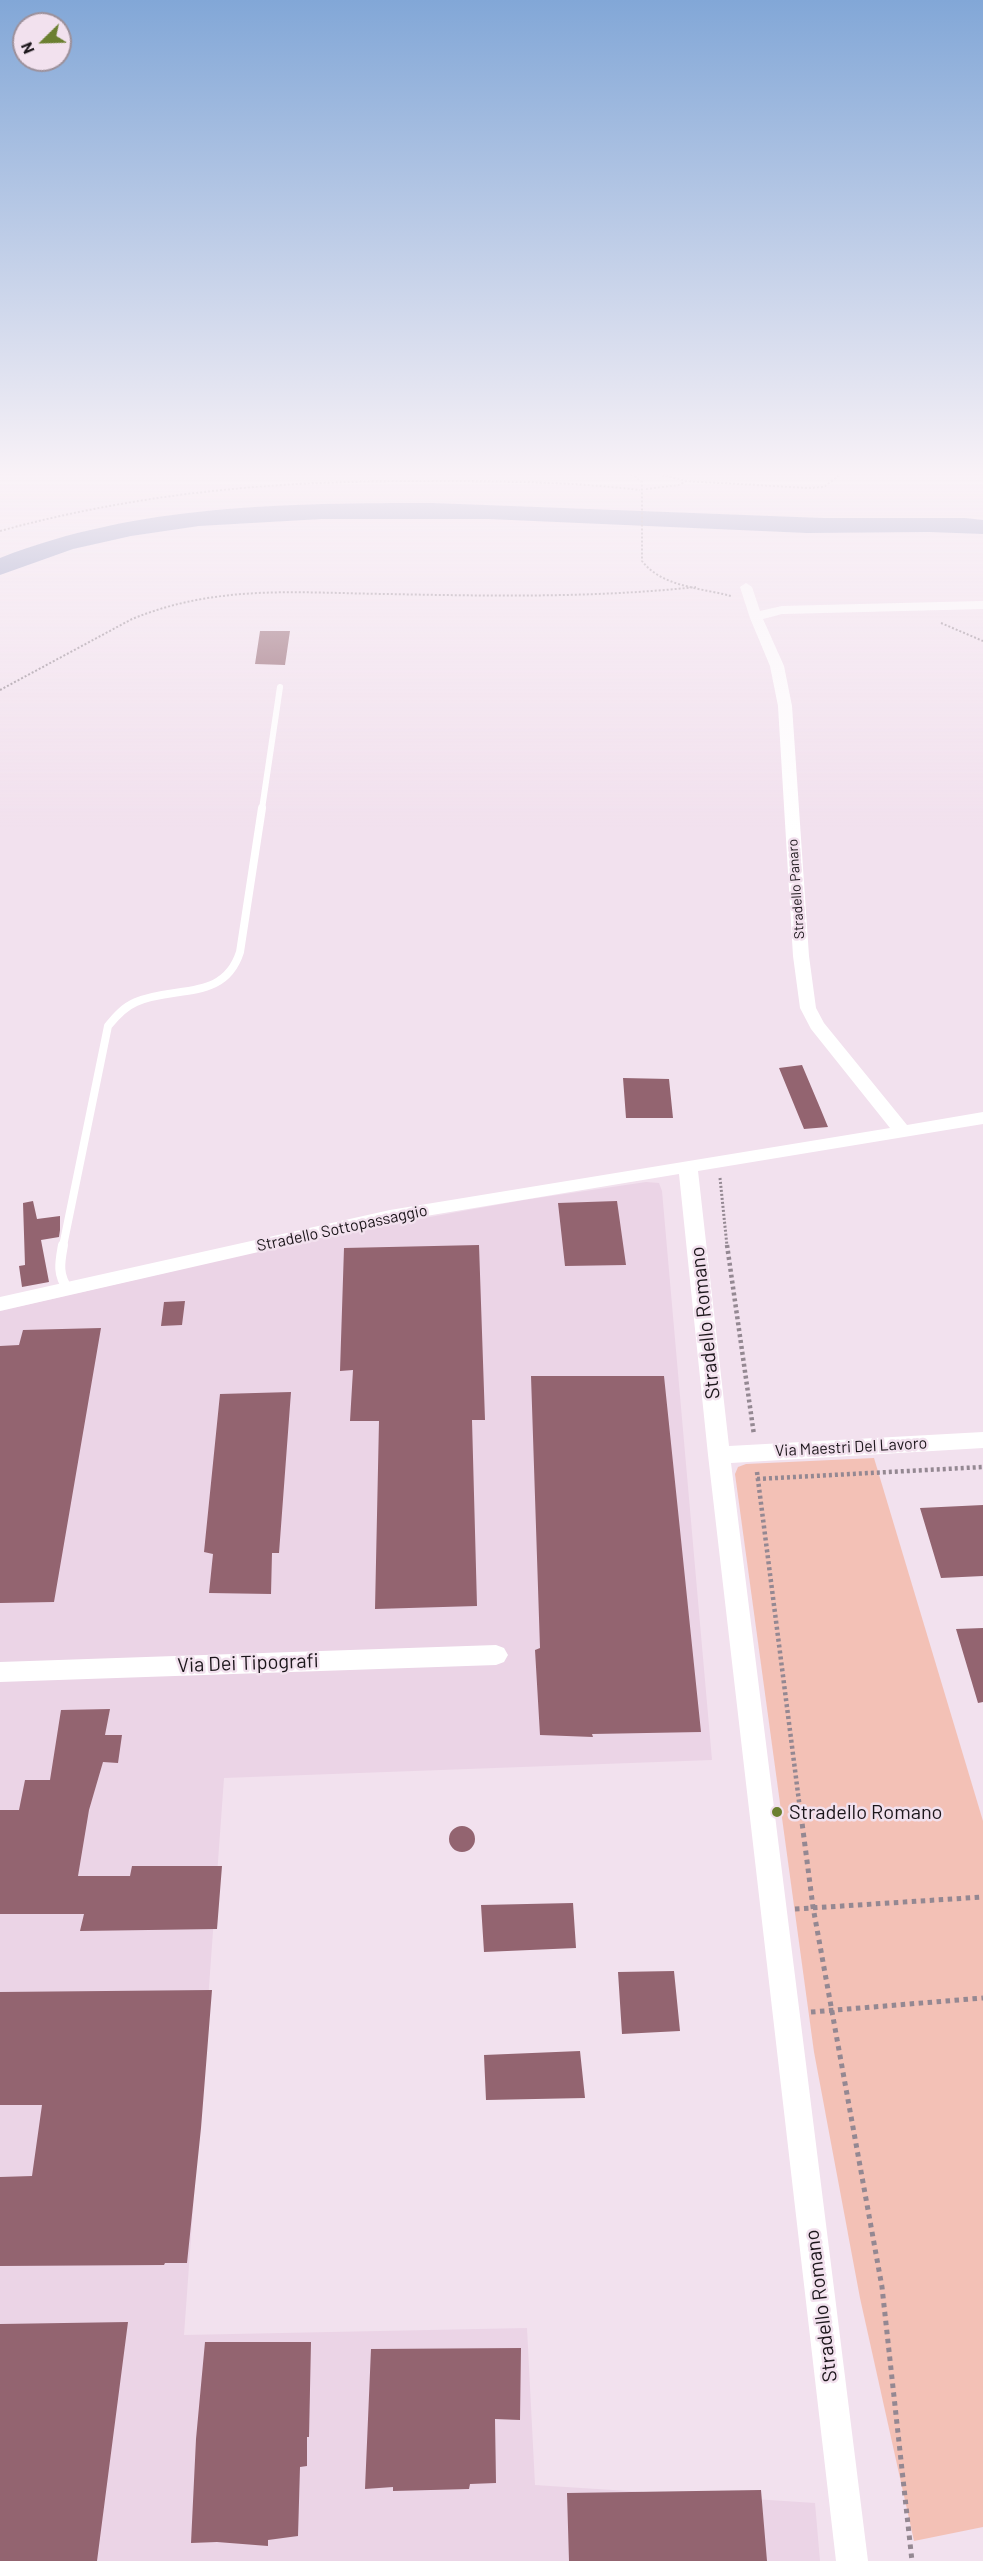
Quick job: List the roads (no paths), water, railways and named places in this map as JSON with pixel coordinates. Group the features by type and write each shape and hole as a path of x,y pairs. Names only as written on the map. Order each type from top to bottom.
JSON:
{"street":[{"name":"Stradello Panaro","path":"748,594 777,666 785,705 800,945 808,1008 817,1025 903,1132"},
{"path":"756,618 782,610 983,605"},
{"path":"688,1168 719,1160 983,1118"},
{"name":"Stradello Sottopassaggio","path":"0,1304 390,1216 552,1188 688,1168"},
{"name":"Stradello Romano","path":"688,1168 719,1455 852,2561"},
{"name":"Via Maestri Del Lavoro","path":"719,1455 983,1440"},
{"name":"Via Dei Tipografi","path":"0,1672 496,1655"}],"lane":[{"path":"68,1289 61,1279 59,1265 108,1026 115,1014 128,1004 143,998 202,987 222,980 234,969 240,952 280,687"}],"place":[{"name":"Stradello Romano","path":"777,1812"}]}
